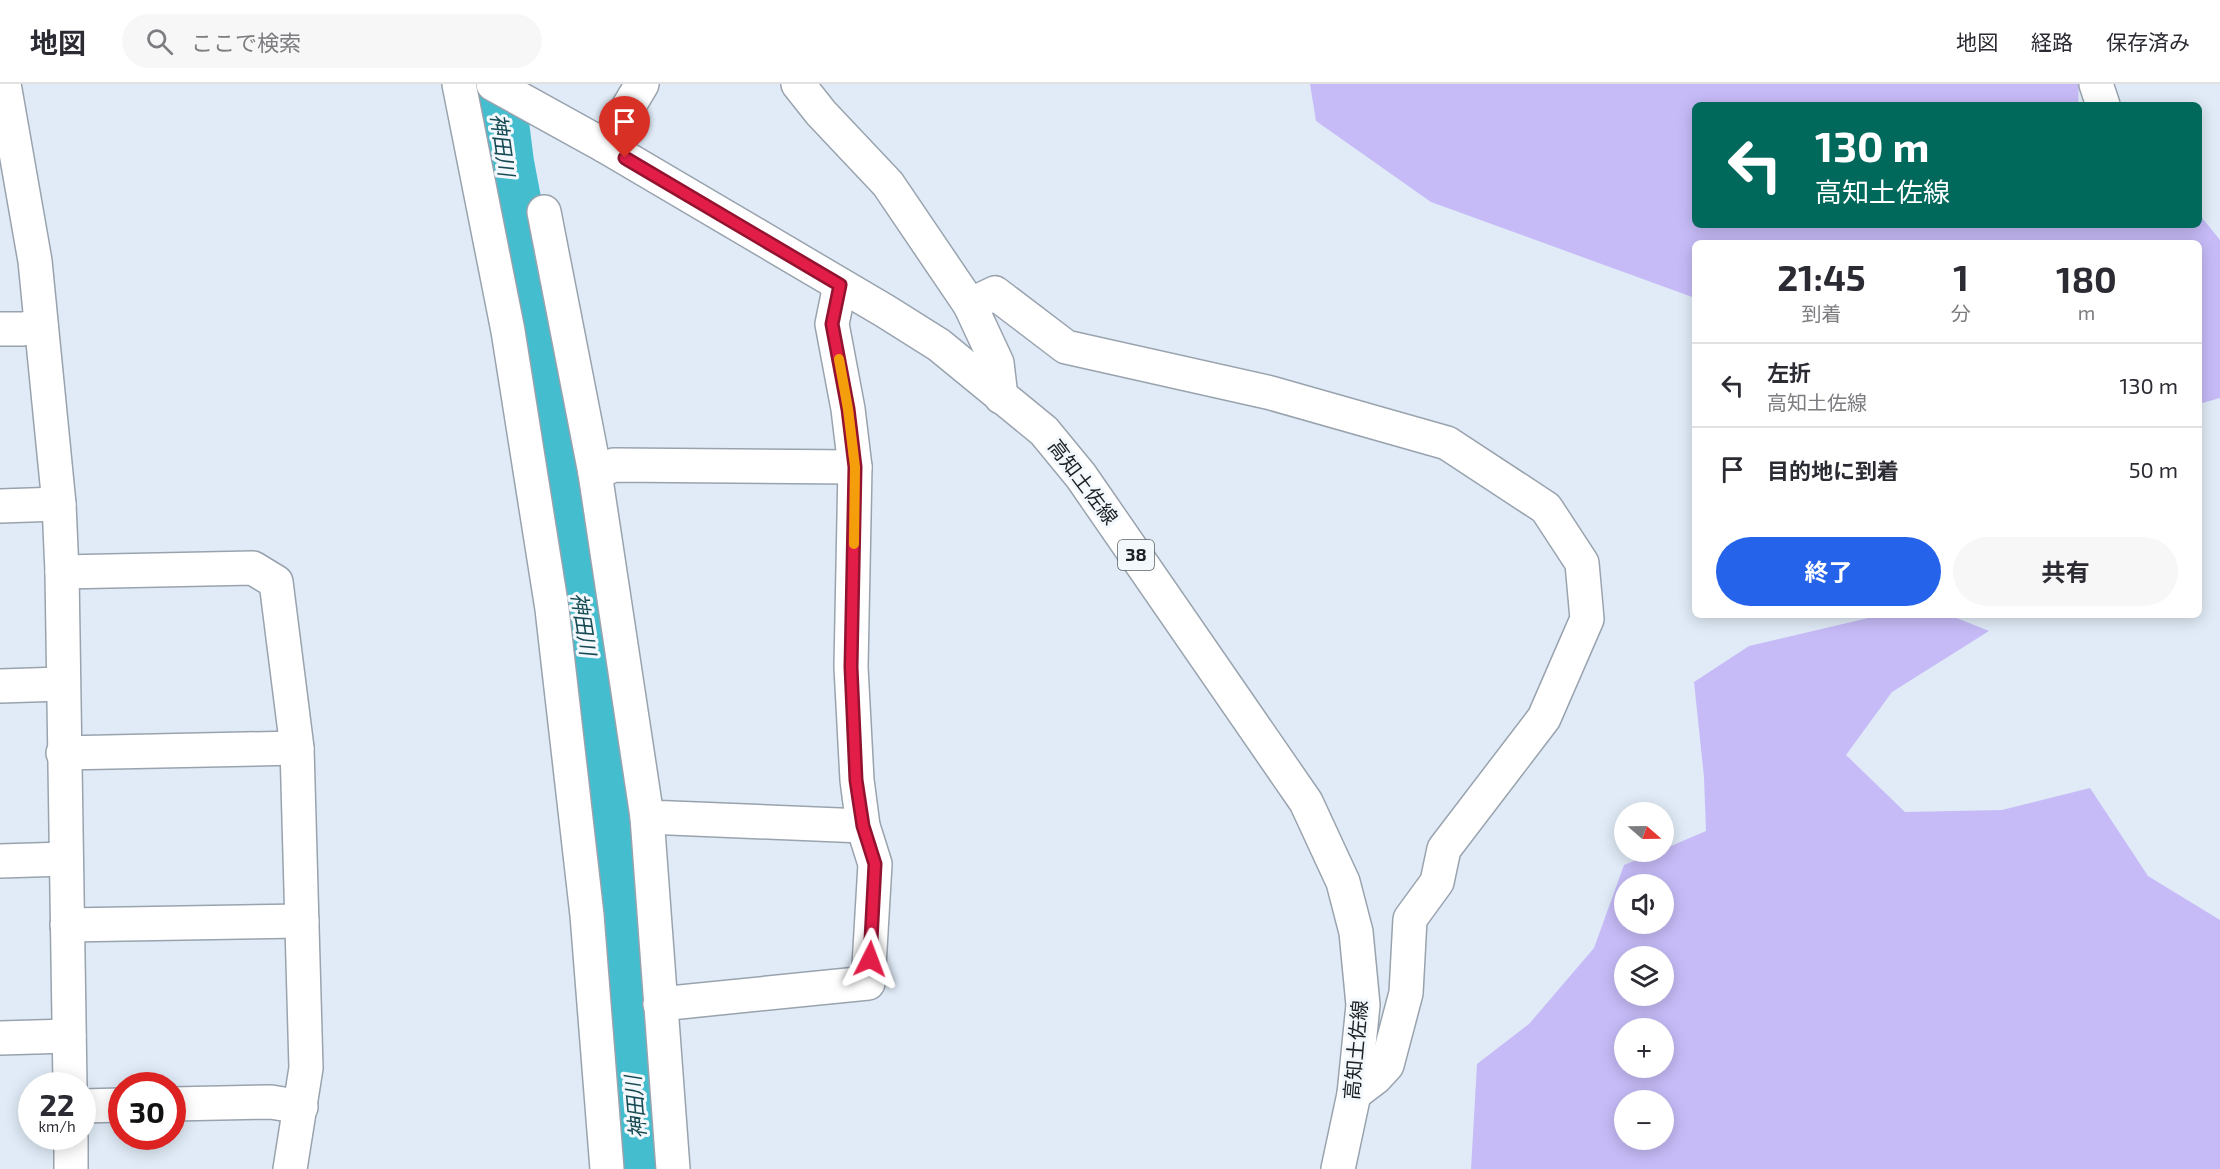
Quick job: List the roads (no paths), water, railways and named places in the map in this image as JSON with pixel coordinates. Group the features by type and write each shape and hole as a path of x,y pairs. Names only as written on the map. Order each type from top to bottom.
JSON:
{"street":[{"path":"4,84 35,261 59,504 70,1072"},
{"path":"459,84 508,331 552,609 587,915 607,1169"},
{"name":"高知土佐線","path":"493,84 605,146 939,345 1044,431 1081,476 1306,802 1342,882 1356,932 1363,1005 1354,1094 1338,1169"},
{"path":"605,146 642,84"},
{"path":"798,84 821,113 888,184 969,305 997,363 1001,398"},
{"path":"2096,84 2102,102"},
{"path":"544,212 595,472 646,817 674,1169"},
{"path":"660,1004 868,982 875,864 863,826 856,780 851,667 855,467 848,409 832,324 840,285"},
{"path":"969,305 995,293 1066,347 1271,393 1447,442 1546,508 1582,563 1587,619 1544,718 1444,849 1437,882 1410,919 1406,993 1387,1065 1375,1078 1354,1094"},
{"path":"0,329 23,329 40,325"},
{"path":"595,472 614,465 855,467"},
{"path":"0,506 59,504"},
{"path":"62,572 253,568 276,582 297,747 306,1068 290,1169"},
{"path":"0,686 62,684"},
{"path":"63,753 297,747"},
{"path":"646,817 863,826"},
{"path":"0,861 66,859"},
{"path":"67,925 302,921"},
{"path":"0,1038 69,1036"},
{"path":"186,1104 271,1102 301,1107"},
{"path":"71,1150 71,1169"}],"waterway":[{"name":"神田川","path":"493,84 503,163 558,453 609,796 641,1169"}]}
